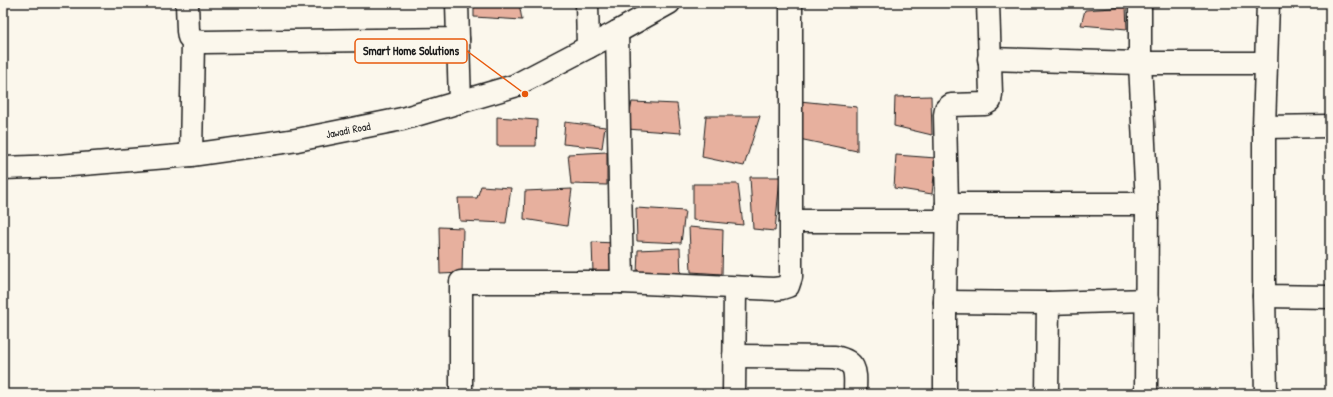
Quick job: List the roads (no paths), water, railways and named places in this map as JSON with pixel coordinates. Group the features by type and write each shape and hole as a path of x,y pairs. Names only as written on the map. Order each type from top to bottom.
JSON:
{"street":[{"path":"187,3 188,31 189,37 193,41 191,155"},
{"path":"457,3 460,102"},
{"path":"587,3 588,47"},
{"name":"Jawadi Road","path":"3,168 74,165 191,155 297,140 402,119 514,86 669,3"},
{"path":"461,394 461,282 622,282 774,290 788,286 791,277 791,3"},
{"path":"945,394 947,213 946,109 951,105 985,104 990,101 988,3"},
{"path":"1140,3 1140,63 1147,204 1146,394"},
{"path":"1266,394 1264,296 1264,127 1268,3"},
{"path":"617,32 622,282"},
{"path":"193,41 458,39"},
{"path":"989,59 1140,63 1266,63"},
{"path":"1264,127 1330,126"},
{"path":"791,221 1147,204"},
{"path":"734,394 735,288"},
{"path":"1264,296 1330,297"},
{"path":"945,302 1048,303 1147,300"},
{"path":"1047,394 1048,303"},
{"path":"734,356 835,357 845,359 853,365 855,374 855,394"}],"place":[{"name":"Smart Home Solutions","path":"525,94"}]}
